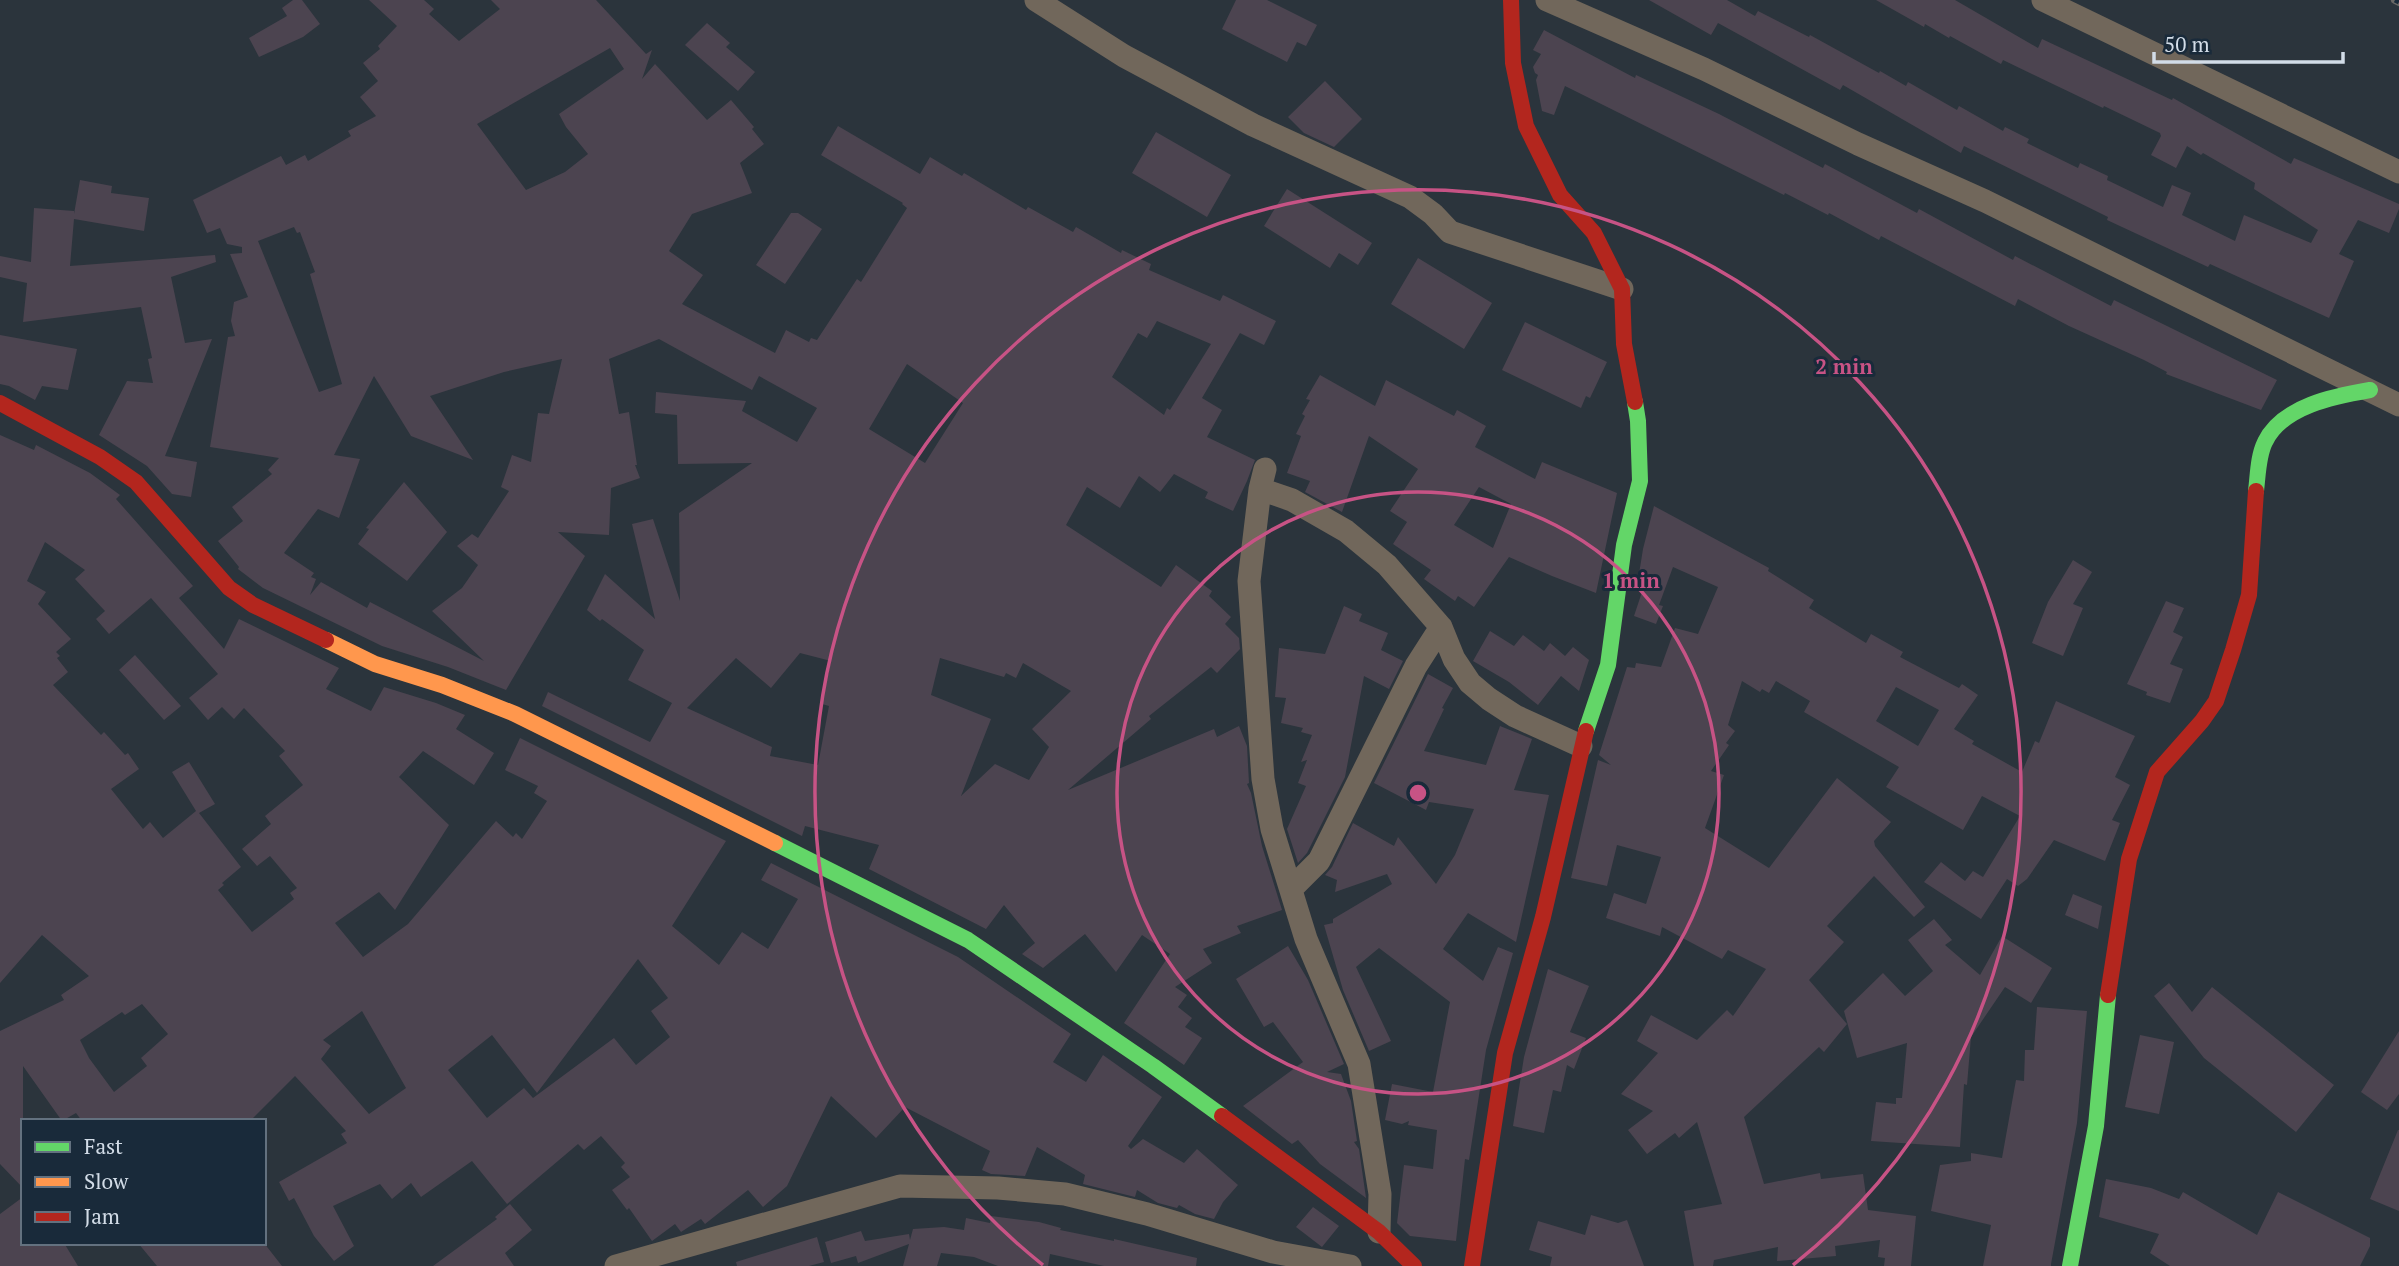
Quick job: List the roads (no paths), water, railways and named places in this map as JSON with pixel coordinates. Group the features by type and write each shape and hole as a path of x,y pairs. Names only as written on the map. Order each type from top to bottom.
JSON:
{"street":[{"path":"1036,0 1124,56 1253,125 1410,197 1433,214 1450,232 1622,289"},
{"path":"1472,1266 1505,1053 1544,917 1581,746 1608,664 1624,545 1640,481 1638,421 1623,344 1622,289 1594,233 1560,195 1526,126 1513,63 1511,0"},
{"path":"1547,0 1704,69 1858,144 1985,201 2399,405"},
{"path":"2043,0 2399,172"},
{"path":"2070,1266 2096,1126 2109,983 2129,859 2157,772 2216,701 2233,650 2249,595 2258,469 2265,441 2289,414 2335,396 2370,390"},
{"path":"0,403 100,457 136,482 229,588 253,605 375,664 442,685 514,714 968,940 1153,1066 1379,1232 1414,1266"},
{"path":"1379,1232 1380,1194 1359,1064 1355,1049 1306,939 1272,829 1262,765 1249,581 1263,479 1292,500 1346,531 1387,565 1405,589 1441,627 1454,659 1470,683 1489,699 1515,716 1581,746"},
{"path":"1292,888 1319,861 1416,667 1441,627"},
{"path":"616,1266 900,1186 998,1188 1065,1195 1147,1214 1273,1252 1350,1266"}],"railway":[{"path":"2395,0 2399,2"}]}
